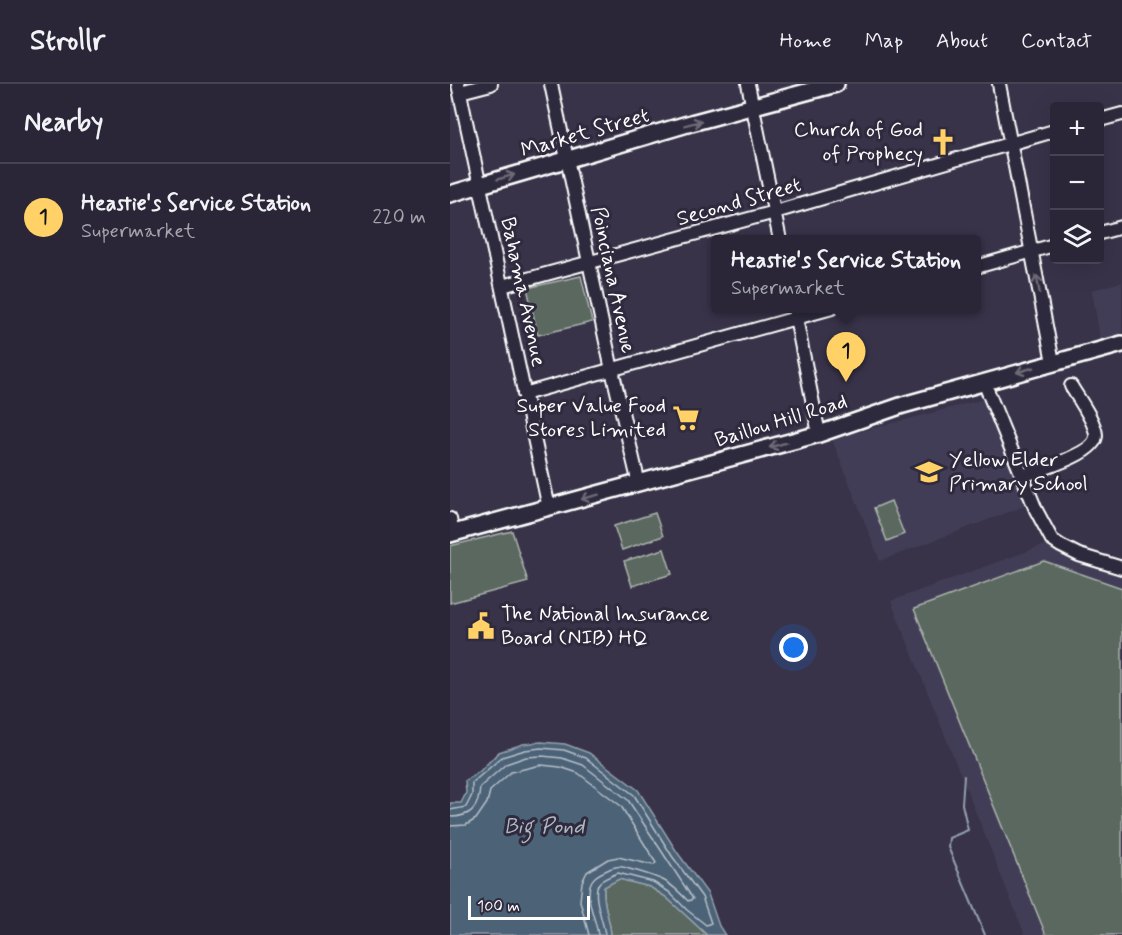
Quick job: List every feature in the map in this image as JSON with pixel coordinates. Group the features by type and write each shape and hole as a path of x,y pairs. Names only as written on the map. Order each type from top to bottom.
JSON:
{"main road":[{"name":"Market Street","path":"450,194 836,84"},
{"name":"Baillou Hill Road","path":"451,529 549,508 639,484 819,434 903,405 1122,344"}],"street":[{"path":"459,88 491,84"},
{"name":"Poinciana Avenue","path":"551,84 612,370 639,484"},
{"path":"748,84 779,235"},
{"path":"999,84 1053,362"},
{"name":"Bahama Avenue","path":"459,88 549,508"},
{"path":"1104,119 1122,114"},
{"name":"Second Street","path":"502,286 775,212 1050,132"},
{"path":"1104,232 1122,227"},
{"path":"981,266 1050,246"},
{"path":"524,393 612,370 795,314 819,434"},
{"path":"984,382 1043,527 1052,540 1079,555 1122,568"},
{"path":"1022,476 1081,454 1094,444 1096,437 1094,426 1071,386"}],"shaded area":[{"path":"1122,282 1122,338 1101,344 1092,290"},
{"name":"Yellow Elder Primary School","path":"985,399 1027,505 880,561 832,439"},
{"path":"1058,540 1122,560 1122,935 1025,935 891,601"}],"green space":[{"path":"581,276 592,322 538,335 527,288"},
{"path":"891,501 904,534 887,541 874,508"},
{"path":"655,513 663,536 622,550 614,526"},
{"path":"512,531 528,582 450,603 450,546"},
{"path":"664,549 672,574 632,586 624,561"},
{"path":"1044,561 1122,588 1122,935 1046,935 914,609"},
{"path":"619,879 650,887 666,897 707,935 611,935 604,887"}],"water":[{"name":"Big Pond","path":"541,742 565,744 589,753 638,790 677,852 708,894 719,926 725,935 707,935 666,897 650,887 619,879 604,887 611,935 450,935 450,803 461,803 466,793 465,781 480,771 499,752 523,744"}],"waterway":[{"path":"964,776 962,804 968,830 949,838 948,847 985,935"}],"place":[{"name":"Church of God of Prophecy","path":"943,142"},
{"name":"Heastie's Service Station","path":"846,382"},
{"name":"Super Value Food Stores Limited","path":"686,418"},
{"name":"Yellow Elder Primary School","path":"929,472"},
{"name":"The National Insurance Board (NIB) HQ","path":"481,626"}]}
